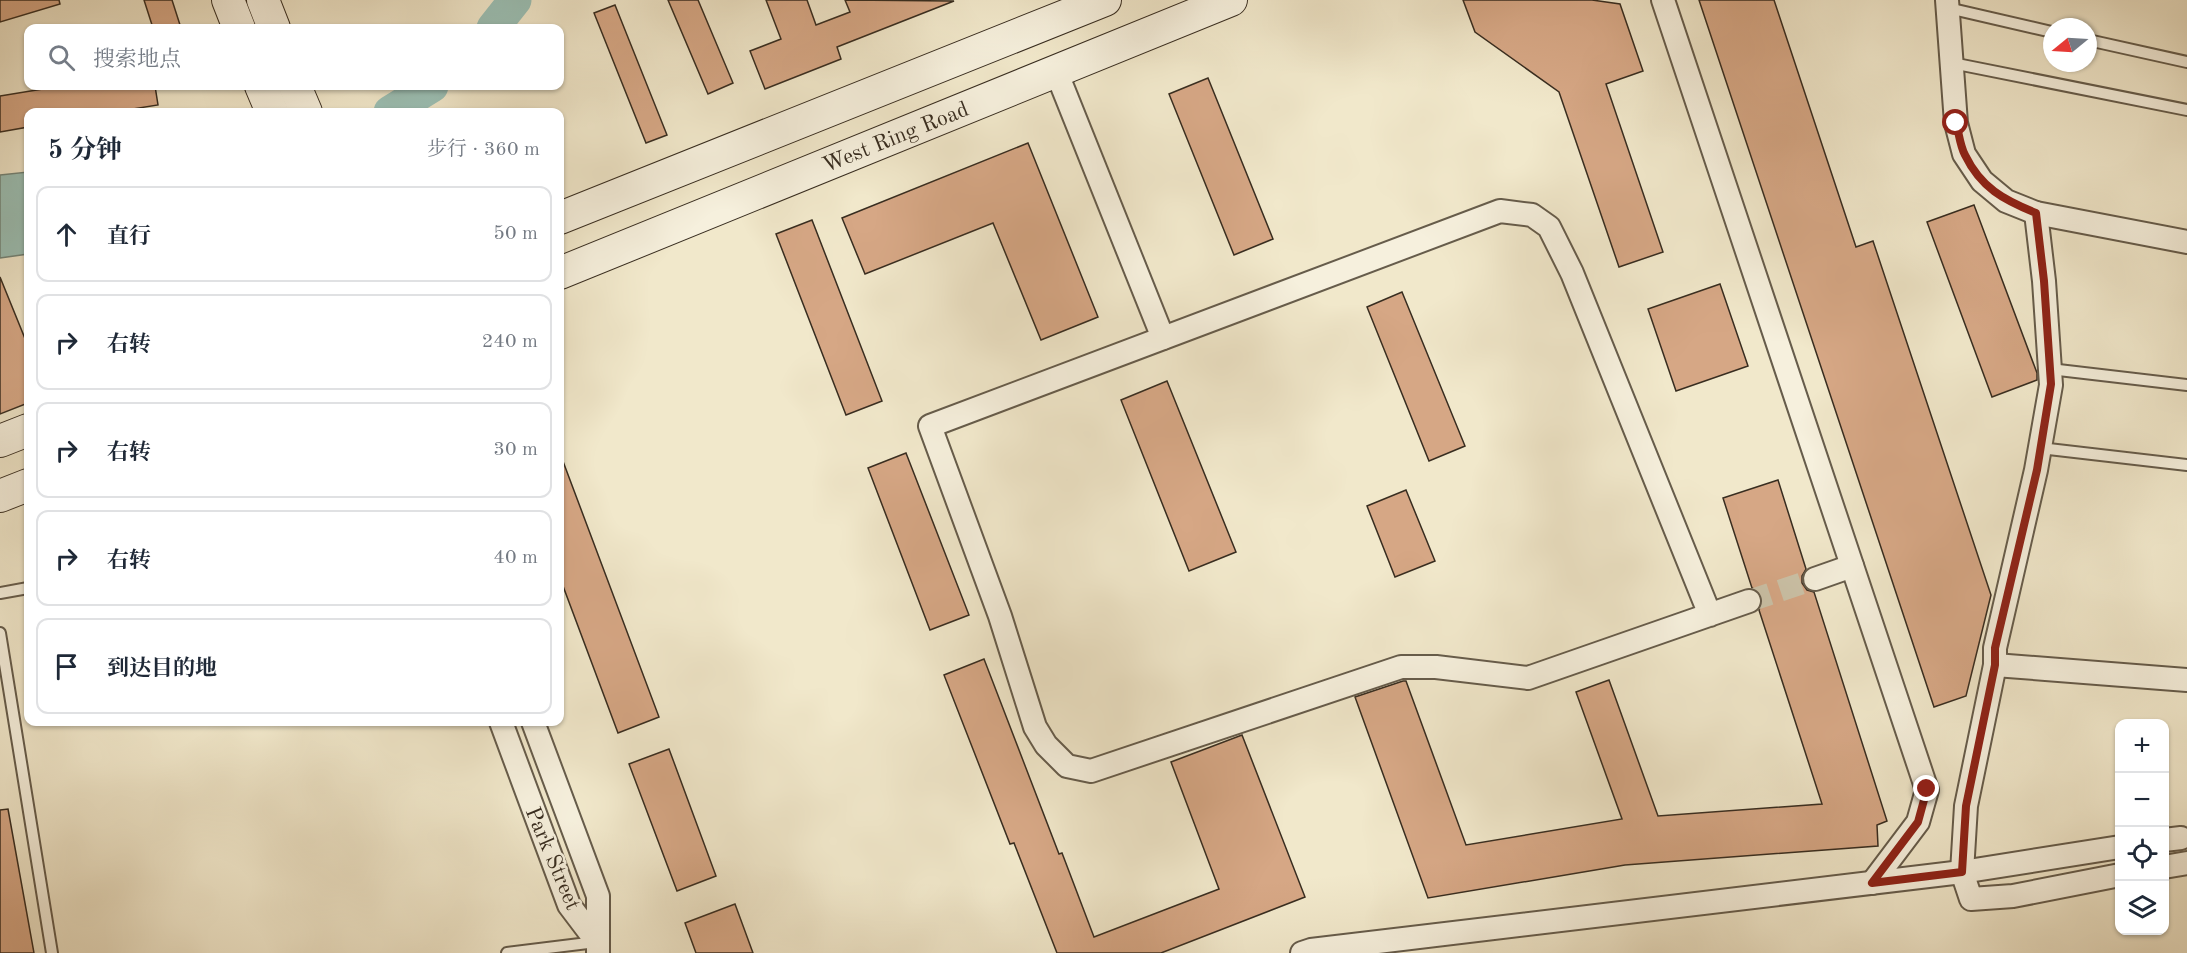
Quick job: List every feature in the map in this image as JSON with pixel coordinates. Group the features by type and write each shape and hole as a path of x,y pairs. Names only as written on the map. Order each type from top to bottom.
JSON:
{"main road":[{"path":"228,0 237,24"},
{"path":"263,0 272,24"},
{"path":"564,216 1105,0"},
{"name":"West Ring Road","path":"564,271 1231,0"},
{"path":"263,90 270,108"},
{"path":"297,90 304,108"},
{"path":"0,441 24,432"},
{"path":"0,496 24,487"}],"street":[{"path":"1663,0 1927,789 1918,822 1872,883"},
{"path":"1947,4 1956,123 1964,154 1982,181 2006,201 2036,213 2187,242"},
{"path":"1056,71 1163,338"},
{"path":"1710,615 1572,273 1549,227 1532,215 1500,211 930,426 1000,616 1035,727 1046,745 1067,765 1091,771 1401,667 1436,667 1528,678 1710,615 1749,601"},
{"path":"2036,213 2044,281 2051,384 2040,447 1995,648 1995,665 1966,806 1962,872 1971,899 2013,896 2115,876"},
{"path":"1815,579 1852,566"},
{"path":"1995,665 2187,680"},
{"name":"Park Street","path":"502,726 569,905 598,948"},
{"name":"Park Street","path":"534,726 598,896 598,948"},
{"path":"1302,953 1413,937 1962,872 2115,848"},
{"path":"2169,866 2187,863"}],"lane":[{"path":"1947,4 2043,30"},
{"path":"2097,42 2187,62"},
{"path":"1952,63 2187,110"},
{"path":"2050,369 2187,385"},
{"path":"2040,447 2187,465"},
{"path":"0,593 24,589"},
{"path":"0,633 52,953"},
{"path":"507,953 598,948"}],"water":[{"path":"24,172 24,255 0,258 0,175"}],"building":[{"path":"0,0 59,0 60,4 0,22"},
{"path":"144,0 172,0 180,24 152,24"},
{"path":"668,0 698,0 733,83 708,94"},
{"path":"766,0 807,0 816,25 850,12 845,0 954,1 837,47 841,59 765,89 750,51 781,39"},
{"path":"1463,0 1592,0 1620,4 1643,71 1606,84 1663,252 1619,267 1559,92 1475,32"},
{"path":"1699,0 1774,0 1856,247 1873,241 1991,595 1966,696 1934,707"},
{"path":"615,5 667,135 646,143 594,13"},
{"path":"1208,78 1273,239 1234,255 1169,94"},
{"path":"37,90 156,90 158,105 139,108 24,108 24,128 0,132 0,96"},
{"path":"1028,143 1098,317 1041,340 993,223 865,274 842,218"},
{"path":"1974,205 2037,373 2037,380 1992,397 1927,222"},
{"path":"812,220 882,401 846,415 776,234"},
{"path":"0,277 24,336 24,405 0,414"},
{"path":"1720,284 1748,366 1676,391 1648,309"},
{"path":"1402,292 1465,446 1429,461 1367,307"},
{"path":"1167,381 1236,552 1189,571 1121,400"},
{"path":"906,453 969,615 930,630 868,468"},
{"path":"564,464 659,717 618,733 564,589"},
{"path":"1778,480 1806,569 1802,576 1802,583 1807,590 1814,592 1887,821 1877,825 1878,846 1625,865 1428,898 1355,697 1403,681 1406,681 1466,845 1622,819 1576,692 1609,680 1658,816 1822,804 1759,610 1762,597 1752,588 1723,498"},
{"path":"1406,490 1435,561 1395,577 1367,506"},
{"path":"984,659 1059,854 1062,853 1094,937 1219,889 1171,762 1242,735 1305,897 1161,953 1057,953 1014,843 1010,844 944,675"},
{"path":"669,749 716,876 677,891 629,764"},
{"path":"8,809 34,953 0,953 0,810"},
{"path":"735,904 753,953 696,953 685,923"}],"waterway":[{"path":"496,24 515,0"},
{"path":"396,108 426,90"}],"tunnel":[{"path":"1749,601 1815,579"}],"route":[{"path":"1927,789 1918,822 1872,883 1962,872 1966,806 1995,665 1995,648 2037,470 2051,384 2044,281 2036,213 2006,201 1982,181 1964,154 1956,123"}]}
